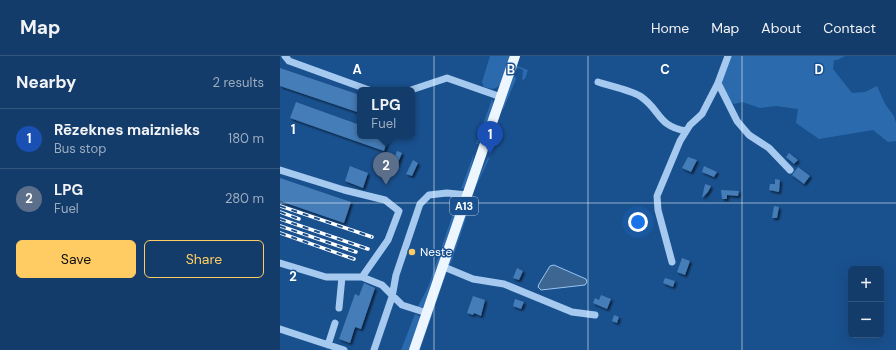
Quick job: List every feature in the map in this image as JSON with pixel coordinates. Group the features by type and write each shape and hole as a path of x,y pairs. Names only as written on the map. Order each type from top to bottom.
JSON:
{"main road":[{"name":"A13","path":"414,350 444,267 514,59"}],"street":[{"path":"285,56 289,62 360,87"},
{"path":"672,262 658,210 657,196 668,166 686,131 702,114 718,83 728,56"},
{"path":"415,89 446,78 501,97"},
{"path":"598,82 639,96 664,122 674,129 686,131"},
{"path":"718,83 737,121 749,135 769,148 790,170"},
{"path":"280,170 344,190 385,200 396,207 399,211 388,240 362,277"},
{"path":"374,350 392,296 396,275 420,204 429,195 447,193 468,195"},
{"path":"280,263 326,277 362,277 382,285 402,305 427,313"},
{"path":"444,267 473,279 504,284 572,312 595,314"},
{"path":"339,308 342,277"},
{"path":"328,345 335,323"},
{"path":"280,329 344,350"}],"shaded area":[{"path":"490,56 510,56 501,85 493,89 484,87 482,82"},
{"path":"728,56 845,56 834,60 833,69 852,93 865,92 877,86 885,104 894,116 896,123 896,141 888,142 873,130 819,139 796,123 798,109 776,106 760,108 742,102 734,104 726,98 718,82"},
{"path":"515,65 528,70 525,79 522,80 523,70 519,68 515,70 514,75 516,79 503,110 502,107"},
{"path":"492,99 493,103 491,115 478,144 476,144"},
{"path":"474,153 471,172 465,188 461,189"},
{"path":"488,157 489,159 473,193 473,190"},
{"path":"457,202 461,203 449,231 425,307 417,308 428,287"},
{"path":"468,206 470,206 450,266 449,263"},
{"path":"554,265 586,279 587,282 585,285 541,290 538,287 539,284 550,266"},
{"path":"447,271 420,350 419,350 445,273"},
{"path":"415,314 421,317 409,350 401,350"}],"building":[{"path":"280,68 357,94 357,112 280,86"},
{"path":"296,102 357,124 357,139 388,139 384,151 290,118"},
{"path":"397,151 402,153 397,165 393,162"},
{"path":"789,153 798,160 794,164 786,157"},
{"path":"688,157 697,160 691,172 682,168"},
{"path":"413,160 418,163 412,176 406,174"},
{"path":"350,166 368,173 363,188 345,181"},
{"path":"704,166 717,172 714,177 702,172"},
{"path":"798,167 810,176 804,184 792,175"},
{"path":"280,178 351,202 344,223 280,201"},
{"path":"775,179 780,180 779,192 769,190 770,184 775,184"},
{"path":"705,184 711,186 702,198"},
{"path":"721,190 739,191 738,196 727,195 727,199 722,199"},
{"path":"774,206 779,207 777,218 772,218"},
{"path":"682,258 690,261 685,275 677,272"},
{"path":"517,268 523,271 519,280 513,278"},
{"path":"665,278 675,281 673,287 663,283"},
{"path":"364,283 375,288 361,329 355,327 350,343 339,339 355,294 359,296"},
{"path":"601,295 611,299 607,309 593,303 595,298 599,300"},
{"path":"473,296 485,300 481,316 474,313 473,315 467,313"},
{"path":"515,299 524,302 521,309 513,306"},
{"path":"614,315 619,317 617,323 612,321"}],"railway":[{"path":"280,206 372,237"},
{"path":"280,212 299,219"},
{"path":"280,219 368,249"},
{"path":"280,226 356,252"},
{"path":"280,233 354,259"}],"place":[{"name":"Rēzeknes maiznieks","path":"490,154"},
{"name":"LPG","path":"386,185"},
{"name":"Neste","path":"412,252"}]}
